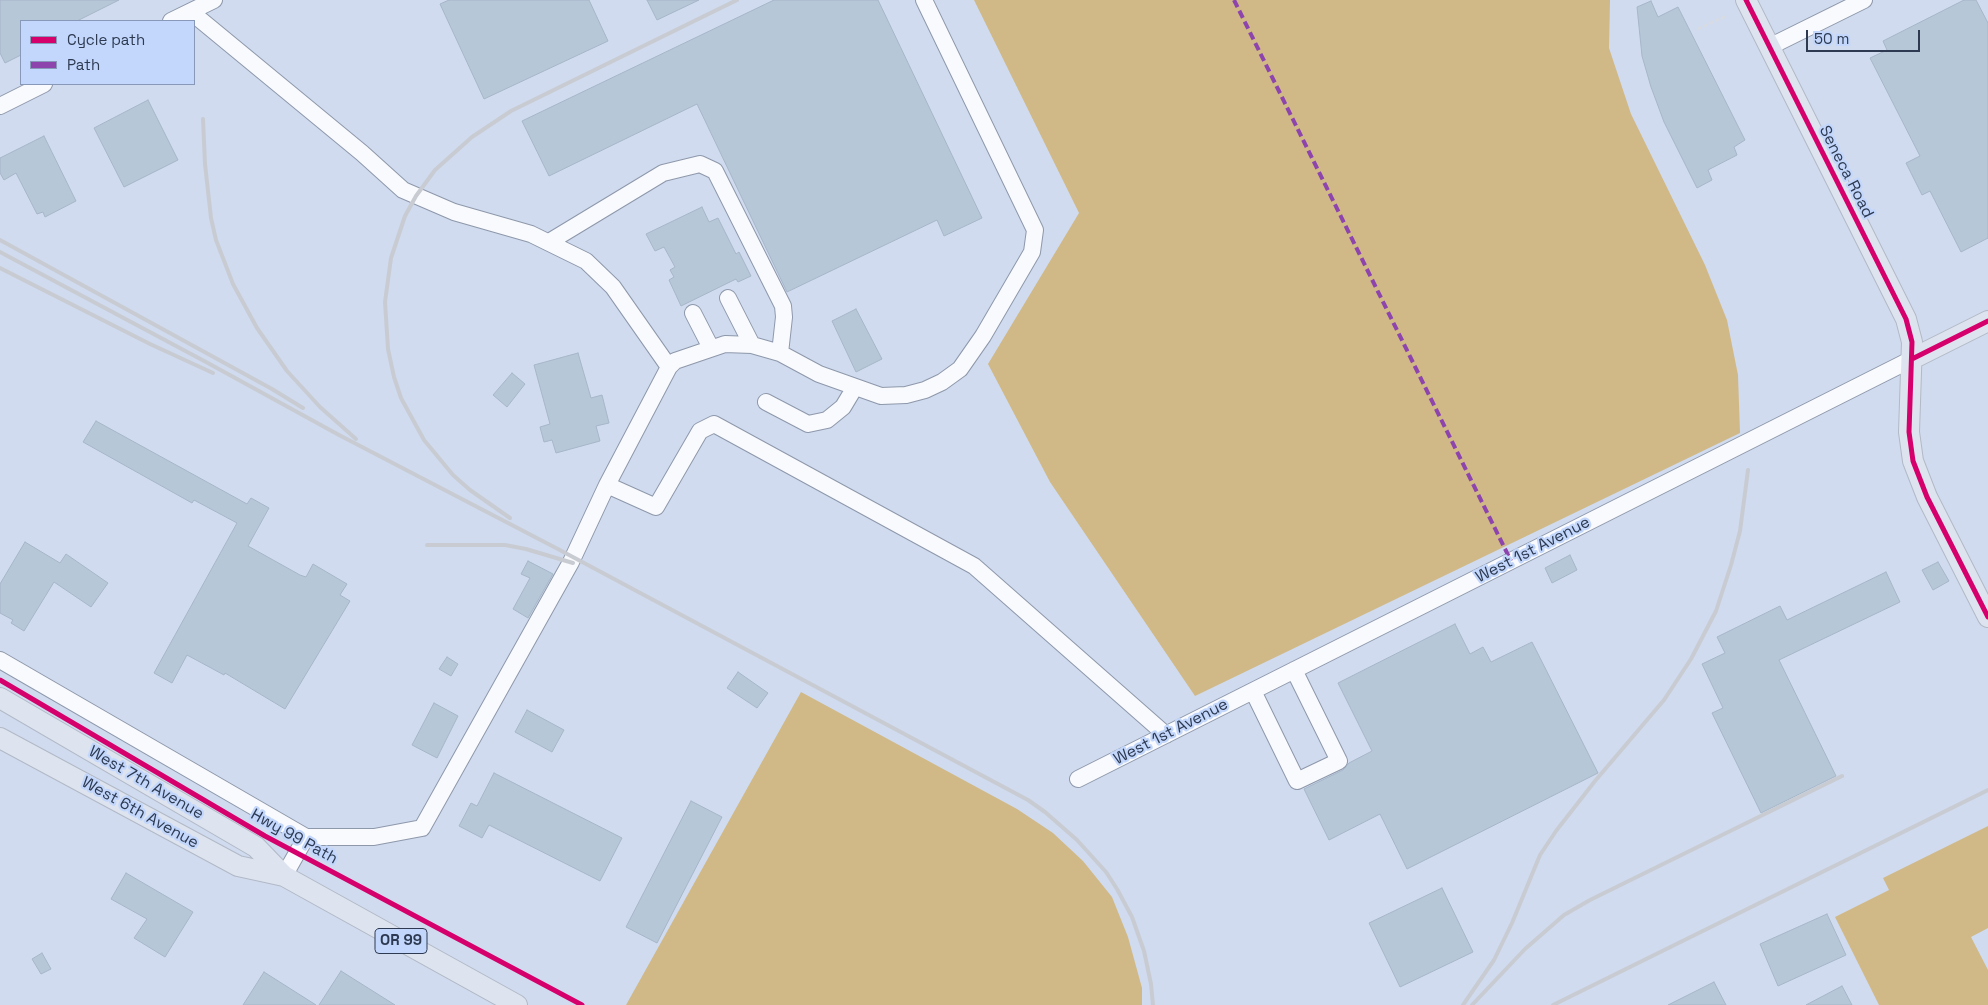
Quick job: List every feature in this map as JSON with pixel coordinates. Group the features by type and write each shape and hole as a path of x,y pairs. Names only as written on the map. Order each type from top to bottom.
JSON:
{"main road":[{"name":"Seneca Road","path":"1746,0 1906,320 1912,342 1909,432 1910,448 1915,468 1927,497 1988,617"},
{"name":"West 1st Avenue","path":"1912,359 1988,321"},
{"name":"West 7th Avenue","path":"0,698 256,847 284,876"},
{"name":"West 6th Avenue","path":"0,738 238,866 284,876"},
{"name":"OR 99","path":"284,876 517,1005"}],"street":[{"path":"0,660 306,837 374,837 422,828 573,558 607,485 669,367 675,361 725,344 752,345 780,353 819,374 882,396 906,395 942,382 960,369 983,336 1032,252 1035,230 924,0"},
{"path":"1770,47 1864,0"},
{"path":"173,20 209,1"},
{"path":"191,12 362,153 403,190 454,212 531,234 586,260 613,287 669,367"},
{"path":"0,106 42,85"},
{"path":"549,242 663,173 700,164 715,171 783,306 784,317 780,353"},
{"path":"728,298 752,345"},
{"path":"693,313 711,348"},
{"name":"West 1st Avenue","path":"1078,779 1912,359"},
{"path":"766,402 808,424 827,420 843,406 855,386"},
{"path":"607,485 656,507 700,431 714,424 974,566 1166,734"},
{"path":"1253,691 1297,781 1339,761 1294,670"},
{"path":"284,876 306,837"}],"path":[{"path":"1698,29 1726,16"}],"shaded area":[{"path":"974,0 1610,0 1609,48 1631,114 1705,265 1727,320 1738,375 1740,433 1195,696 1050,482 988,364 1079,213"},
{"path":"801,692 1017,809 1053,833 1083,861 1112,897 1128,937 1142,988 1142,1005 626,1005"},
{"path":"1988,826 1988,928 1971,937 1988,970 1988,1005 1879,1005 1835,917 1889,890 1883,878"}],"building":[{"path":"0,0 119,0 79,20 20,20 20,56 5,63 0,53"},
{"path":"449,0 589,0 608,41 484,99 440,4"},
{"path":"647,0 699,0 657,20"},
{"path":"774,0 878,0 982,218 944,236 937,220 787,292 697,104 549,176 522,121"},
{"path":"1964,0 1976,0 1988,23 1988,238 1961,252 1930,191 1922,195 1906,163 1920,156 1870,58 1887,50 1883,41"},
{"path":"1651,1 1658,17 1678,7 1745,140 1734,147 1737,155 1708,170 1712,180 1697,188 1664,122 1642,56 1637,7"},
{"path":"148,100 178,160 124,187 94,128"},
{"path":"44,136 76,201 45,217 43,212 37,214 16,173 4,180 0,173 0,158"},
{"path":"702,207 709,222 718,218 736,254 739,252 751,276 738,282 736,279 681,306 669,280 674,277 670,270 675,267 664,247 655,251 646,234"},
{"path":"856,309 882,359 856,372 832,321"},
{"path":"578,353 591,398 602,395 609,423 596,426 600,441 556,453 552,440 544,442 540,427 550,424 534,365"},
{"path":"512,373 525,384 507,407 493,395"},
{"path":"96,421 247,504 251,498 269,508 248,546 300,575 306,577 313,564 347,584 340,595 350,601 285,709 225,673 224,675 187,655 172,683 154,673 237,523 194,500 192,503 83,442"},
{"path":"25,542 60,563 66,554 108,583 91,607 54,582 24,631 11,623 13,620 0,613 0,584"},
{"path":"1570,555 1577,570 1552,583 1545,568"},
{"path":"528,561 553,574 528,618 513,609 530,578 521,574"},
{"path":"1938,562 1949,581 1933,590 1922,570"},
{"path":"1886,572 1900,602 1779,660 1836,776 1761,813 1712,713 1723,708 1702,664 1725,653 1717,637 1780,606 1787,620"},
{"path":"1455,624 1470,654 1483,647 1491,662 1532,642 1598,773 1407,869 1380,814 1329,840 1304,789 1343,770 1349,763 1372,751 1338,683"},
{"path":"447,657 458,664 451,676 439,669"},
{"path":"738,672 768,693 757,708 727,688"},
{"path":"434,703 458,716 437,758 412,745"},
{"path":"527,710 564,730 552,752 515,732"},
{"path":"494,773 622,838 600,881 489,825 482,838 459,826 471,803 477,806"},
{"path":"691,801 722,817 657,943 626,927"},
{"path":"126,873 193,912 165,957 134,938 147,919 111,899"},
{"path":"1442,888 1473,952 1400,987 1369,923"},
{"path":"1827,914 1846,955 1778,986 1760,944"},
{"path":"42,953 51,969 41,974 32,959"},
{"path":"341,971 395,1005 319,1005"},
{"path":"264,972 316,1005 243,1005"},
{"path":"1714,982 1726,1005 1668,1005"},
{"path":"1842,986 1852,1005 1806,1005"}],"railway":[{"path":"510,518 470,490 453,475 424,440 401,398 388,349 385,302 391,258 405,216 416,196 435,170 472,137 511,111 737,0"},
{"path":"203,119 205,164 211,218 216,240 233,284 257,328 287,371 320,407 356,439"},
{"path":"0,240 272,389 303,408"},
{"path":"0,252 339,435 556,548 1028,800 1077,840 1106,872 1117,889 1132,917 1144,951 1153,1005"},
{"path":"0,268 150,344 213,373"},
{"path":"1463,1005 1494,960 1512,923 1540,855 1595,781 1664,700 1691,659 1716,611 1731,565 1740,531 1748,470"},
{"path":"427,545 505,545 526,549 573,563"},
{"path":"1472,1005 1525,949 1564,915 1590,900 1842,776"},
{"path":"1553,1005 1988,790"}],"marked path":[{"path":"1234,0 1511,561"}],"cycle path":[{"path":"1746,0 1906,319 1912,342 1909,432 1913,461 1927,497 1988,617"},
{"path":"1912,359 1988,321"},
{"name":"Hwy 99 Path","path":"0,680 265,836 582,1005"}]}
